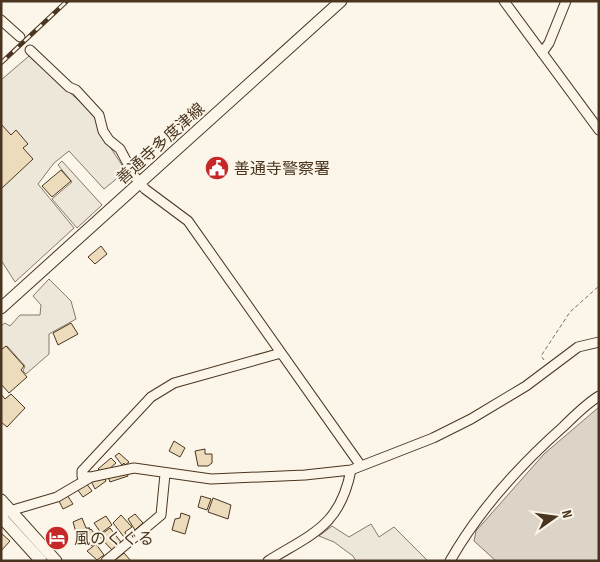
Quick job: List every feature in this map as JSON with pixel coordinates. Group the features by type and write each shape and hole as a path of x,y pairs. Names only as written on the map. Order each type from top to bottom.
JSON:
{"main road":[{"name":"善通寺多度津線","path":"1,308 341,1"},
{"path":"1,500 5,514 41,561"},
{"path":"5,514 56,561"}],"street":[{"path":"504,1 599,130"},
{"path":"542,53 549,43 566,1"},
{"path":"1,20 20,37"},
{"path":"30,50 69,87 76,90 99,115 103,131 109,140 120,149 145,189 188,221 361,466"},
{"path":"281,352 186,379 151,397 82,471 82,476 91,477 134,468 165,474 211,479 305,475 350,470 433,438 471,419 526,386 578,347 599,342"},
{"path":"450,561 464,536 511,478 548,440 599,396"},
{"path":"268,561 312,535 328,522 338,510 347,490 350,470"},
{"path":"106,561 160,515 165,474"},
{"path":"5,514 57,497 91,477"}],"path":[{"path":"551,367 540,356 570,312 599,286"}],"shaded area":[{"path":"29,56 96,116 108,144 126,171 104,189 69,151 54,163 38,184 74,228 15,282 1,260 1,80"},
{"path":"62,161 102,205 77,228 52,199 72,182 58,165"},
{"path":"49,279 71,301 76,319 49,334 49,354 26,374 23,371 25,366 7,346 3,349 1,347 1,326 5,323 10,326 20,315 40,315 41,305 33,296"},
{"path":"599,407 599,561 496,561 474,541 476,531 544,454"},
{"path":"371,524 379,537 394,527 428,561 356,561 353,556 334,542 319,536 332,526 349,537"}],"building":[{"path":"1,124 11,135 16,130 28,144 23,148 33,159 1,189"},
{"path":"61,170 71,181 52,197 42,186"},
{"path":"101,246 107,254 95,264 88,257"},
{"path":"71,323 78,334 58,345 53,333"},
{"path":"6,346 24,366 21,370 27,377 9,393 1,384 1,350"},
{"path":"1,394 5,399 11,394 25,408 7,427 1,422"},
{"path":"174,441 185,448 180,457 169,451"},
{"path":"205,449 205,454 212,454 212,463 208,466 198,466 195,451"},
{"path":"119,453 129,462 122,465 115,456"},
{"path":"111,458 116,463 108,470 107,468 102,472 98,469"},
{"path":"126,471 128,476 110,482 108,476"},
{"path":"103,476 106,481 95,489 91,481"},
{"path":"86,483 92,491 83,497 77,489"},
{"path":"67,495 73,504 63,509 59,501"},
{"path":"201,496 211,499 207,510 198,507"},
{"path":"213,498 231,505 228,519 208,512"},
{"path":"181,513 190,516 185,534 172,530 175,519 180,518"},
{"path":"135,514 143,523 135,530 128,519"},
{"path":"121,515 132,527 125,532 126,535 124,537 113,523"},
{"path":"106,516 112,525 101,533 94,523"},
{"path":"82,518 86,528 90,528 77,536 73,522"},
{"name":"風のくぐる","path":"56,527 66,539 58,547 47,536"},
{"path":"110,528 121,542 112,550 99,536"},
{"path":"91,529 99,540 91,546 83,534"},
{"path":"1,533 10,541 1,551"},
{"path":"96,544 104,555 97,560 87,551"},
{"path":"124,553 131,561 114,561"}],"railway":[{"path":"1,63 67,1"}],"place":[{"name":"善通寺警察署","path":"217,168"},
{"name":"風のくぐる","path":"57,538"}]}
